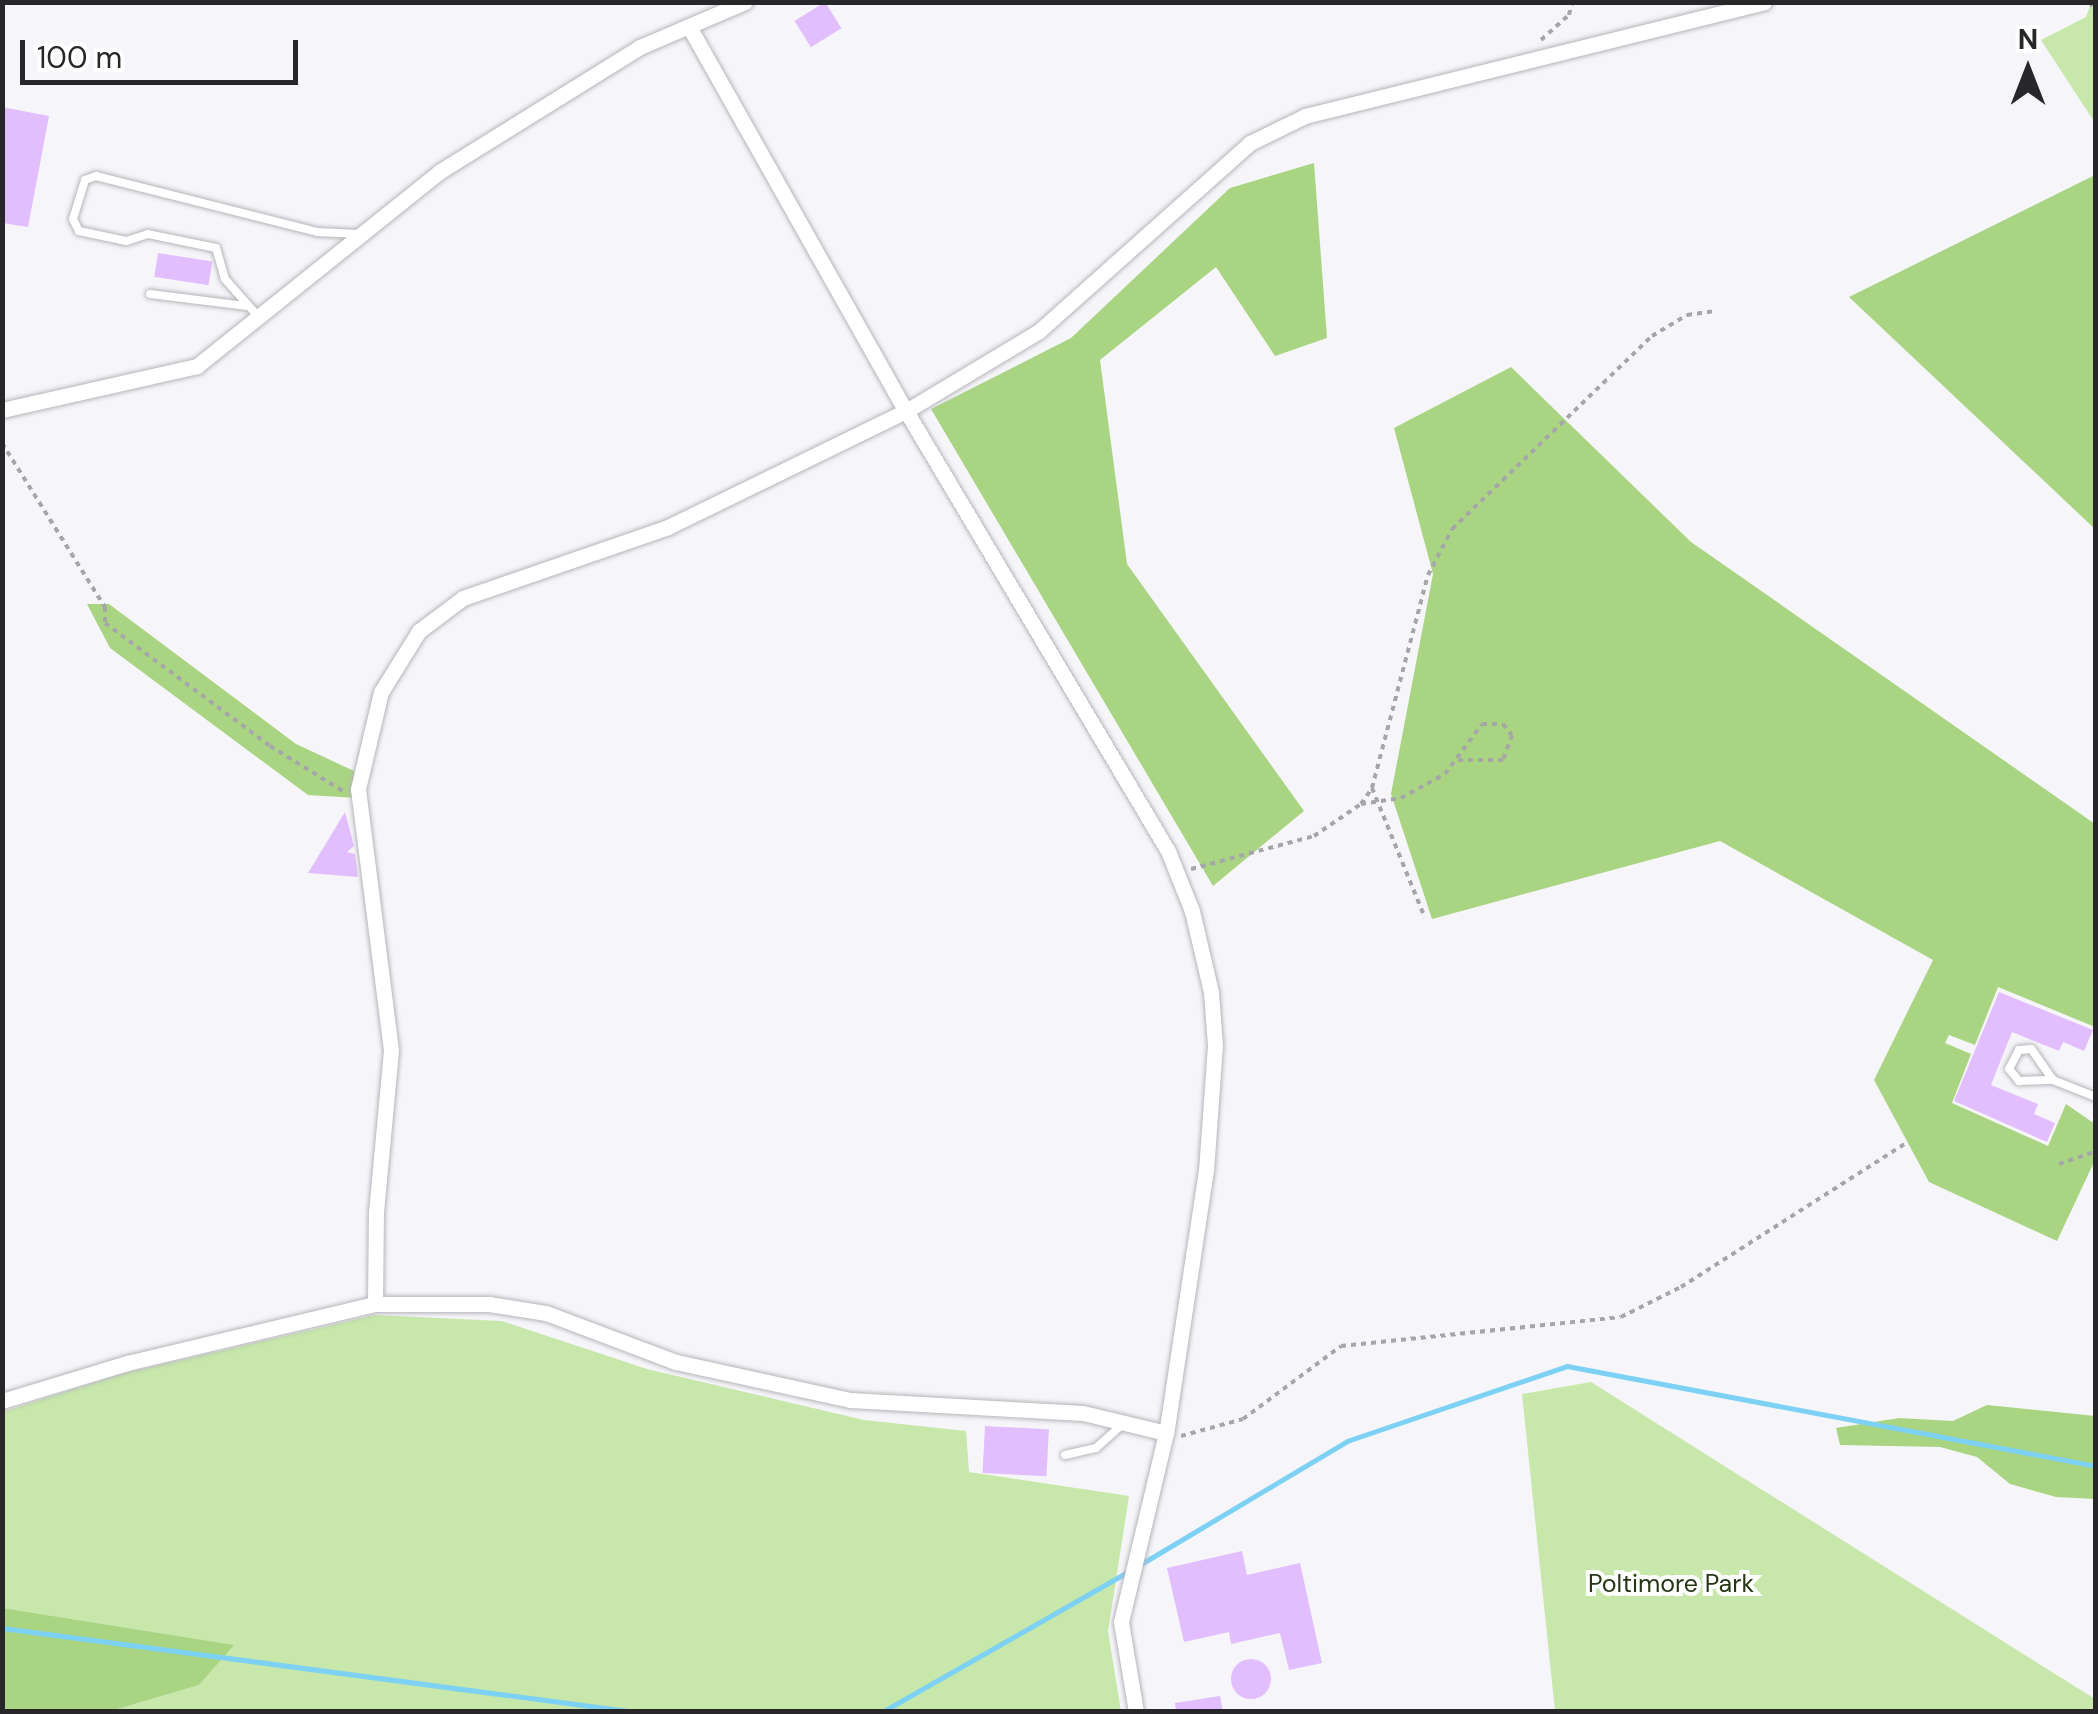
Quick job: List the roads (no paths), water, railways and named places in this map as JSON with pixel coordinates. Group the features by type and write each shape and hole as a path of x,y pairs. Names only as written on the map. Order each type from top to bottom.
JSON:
{"street":[{"path":"2,410 197,366 252,310 438,172 624,57 692,30 745,2"},
{"path":"375,1304 391,1050 358,789 380,692 419,631 463,598 668,527 906,412 1039,331 1250,142 1305,116 1764,2"},
{"path":"692,30 906,412 1177,873 1211,992 1215,1044 1206,1170 1166,1433 1121,1622 1136,1712"},
{"path":"2,1401 128,1363 375,1304 489,1304 546,1313 676,1362 850,1400 1083,1413 1166,1433"}],"lane":[{"path":"252,310 225,280 216,248 148,234 126,241 80,230 73,220 85,180 96,176 316,232 358,234"},
{"path":"150,294 252,310"},
{"path":"2053,1080 2030,1050 2020,1050 2009,1069 2019,1081 2053,1080 2096,1097"},
{"path":"1066,1456 1096,1448 1126,1422"}],"waterway":[{"path":"1141,1564 1347,1441 1567,1366 2096,1466"},
{"path":"882,1712 1127,1572"},
{"path":"2,1628 635,1712"}],"park label":[{"name":"Poltimore Park","path":"1671,1584"}]}
